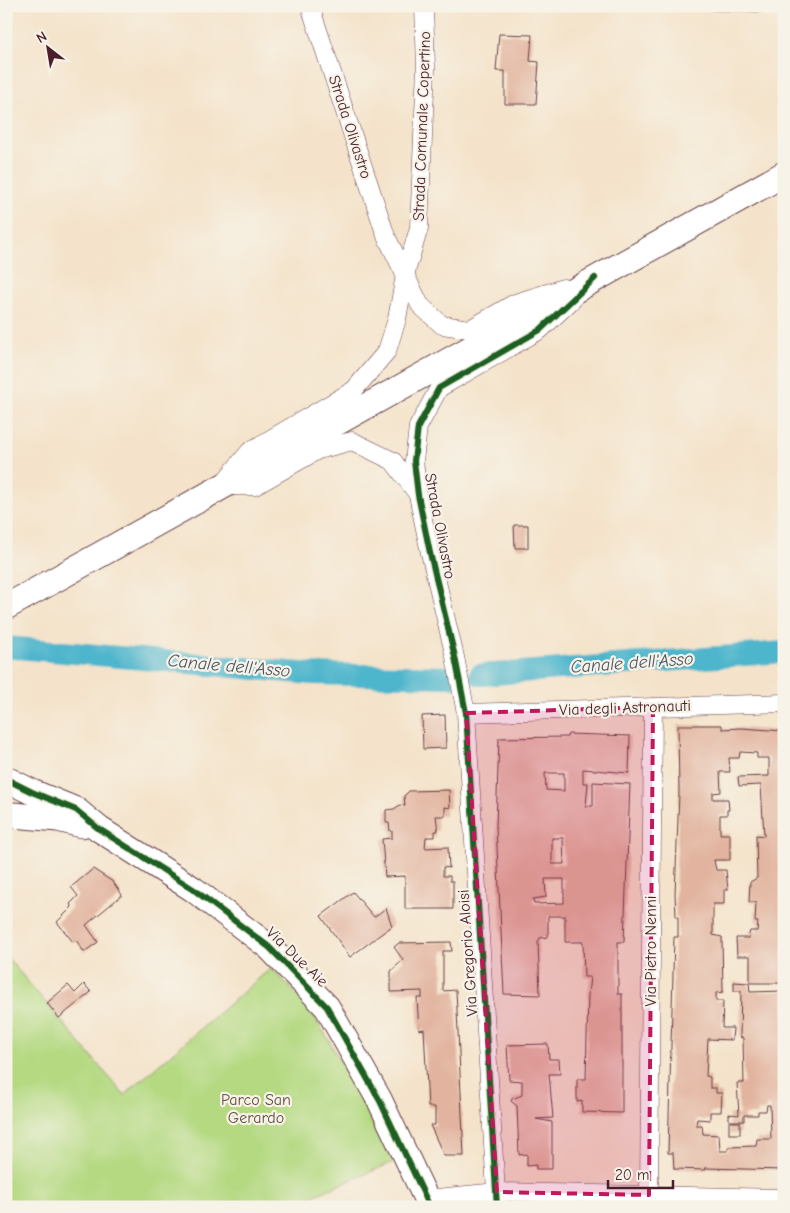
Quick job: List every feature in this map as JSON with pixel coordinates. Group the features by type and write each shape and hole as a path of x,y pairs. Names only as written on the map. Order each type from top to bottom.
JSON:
{"main road":[{"path":"6,607 594,278 784,174"},
{"name":"Via Due Aie","path":"6,779 76,810 99,829 194,889 269,947 327,1007 380,1101 429,1203"},
{"name":"Via Due Aie","path":"6,790 32,792"},
{"name":"Via Due Aie","path":"6,818 13,815 58,819 99,829"}],"street":[{"name":"Strada Olivastro","path":"310,6 386,236 420,306 442,325 470,329 515,303 594,278"},
{"name":"Strada Comunale Copertino","path":"405,275 419,228 426,68 424,6"},
{"path":"221,486 250,451 354,390 386,351 397,319 405,275"},
{"name":"Strada Olivastro","path":"466,713 418,495 414,461 418,427 439,388 540,330 594,278"},
{"name":"Strada Olivastro","path":"221,486 255,486 318,450 352,442 393,461 418,495"},
{"name":"Via degli Astronauti","path":"466,713 784,703"},
{"name":"Via Pietro Nenni","path":"649,1195 653,707"},
{"name":"Via Gregorio Aloisi","path":"466,713 497,1199"},
{"path":"429,1203 497,1199 649,1195 784,1198"}],"highlighted area":[{"path":"653,707 649,1195 497,1192 466,713"}],"green space":[{"name":"Parco San Gerardo","path":"6,956 124,1095 271,968 304,1002 327,1037 394,1162 287,1207 6,1207"}],"building":[{"path":"704,6 762,6 762,12 710,10 710,8 704,8"},
{"path":"499,34 532,35 530,61 539,62 536,104 505,104 505,71 496,71"},
{"path":"514,525 528,525 528,548 515,548"},
{"path":"445,715 446,748 423,749 422,716"},
{"path":"678,725 722,725 722,729 741,728 784,731 784,983 750,983 750,956 737,956 736,938 748,938 750,931 757,931 758,922 755,922 756,902 749,902 750,882 757,878 756,835 764,836 761,785 739,786 738,777 769,776 769,758 757,758 757,753 740,752 739,758 729,758 730,772 720,772 721,792 713,793 713,799 728,799 729,810 727,810 727,815 720,815 720,834 730,834 730,860 714,860 716,870 726,870 728,890 724,890 724,904 713,904 713,935 722,937 723,992 716,993 716,1001 723,1001 722,1028 733,1028 732,1040 708,1039 706,1076 710,1077 710,1088 716,1088 716,1093 722,1093 721,1112 710,1112 710,1120 697,1119 696,1125 702,1125 703,1134 719,1135 720,1151 728,1151 728,1147 756,1146 757,1139 771,1139 770,1105 767,1105 766,1111 758,1111 758,1115 744,1115 744,1121 729,1121 729,1114 739,1115 737,1083 744,1083 743,1038 740,1037 741,991 734,991 734,982 749,983 750,992 784,991 784,1081 780,1081 780,1092 784,1092 784,1170 674,1169 673,1153 668,1153 674,937 678,937 675,894 679,793"},
{"path":"568,734 630,736 629,773 583,769 583,783 588,783 586,806 593,806 593,782 630,784 624,942 618,942 618,994 622,994 622,1113 582,1112 582,1101 577,1102 577,1079 586,1079 590,977 584,977 583,942 565,942 565,916 548,916 548,937 540,938 538,942 540,995 504,994 496,826 499,738 567,737","holes":["545,773 564,773 564,791 546,790","552,838 563,838 564,864 552,864","545,879 564,879 564,903 534,904 533,899 546,897"]},
{"path":"449,790 450,808 445,807 445,816 436,816 438,831 435,831 435,837 426,837 425,848 448,847 449,868 443,867 443,876 450,876 450,881 453,881 453,909 405,909 405,876 385,877 382,839 392,838 389,823 386,823 386,810 394,809 400,805 405,806 404,796 409,791"},
{"path":"93,869 113,882 122,895 86,925 98,942 84,952 76,940 73,942 57,922 72,907 70,904 78,896 71,887"},
{"path":"353,892 374,917 386,908 392,926 350,957 321,916"},
{"path":"451,942 452,951 443,951 443,991 456,990 464,1156 444,1156 430,1125 435,1125 435,1107 428,1107 424,1029 419,1030 417,998 422,998 422,991 391,992 391,971 403,960 394,947 399,943"},
{"path":"84,984 91,992 59,1018 47,1003 68,985 75,993"},
{"path":"548,1044 549,1059 559,1059 560,1074 549,1074 553,1118 536,1119 552,1122 552,1169 536,1169 536,1165 527,1166 527,1154 519,1155 517,1106 511,1101 522,1095 522,1081 509,1080 507,1045"},
{"path":"729,1122 740,1122 740,1134 729,1134"}],"waterway":[{"name":"Canale dell'Asso","path":"6,647 312,674 451,677"},
{"name":"Canale dell'Asso","path":"480,675 784,652"}],"cycle path":[{"path":"497,1207 466,713 418,495 414,461 418,427 439,388 540,330 595,278"},
{"path":"6,779 76,810 99,829 193,889 269,947 327,1007 380,1101 430,1207"}]}
